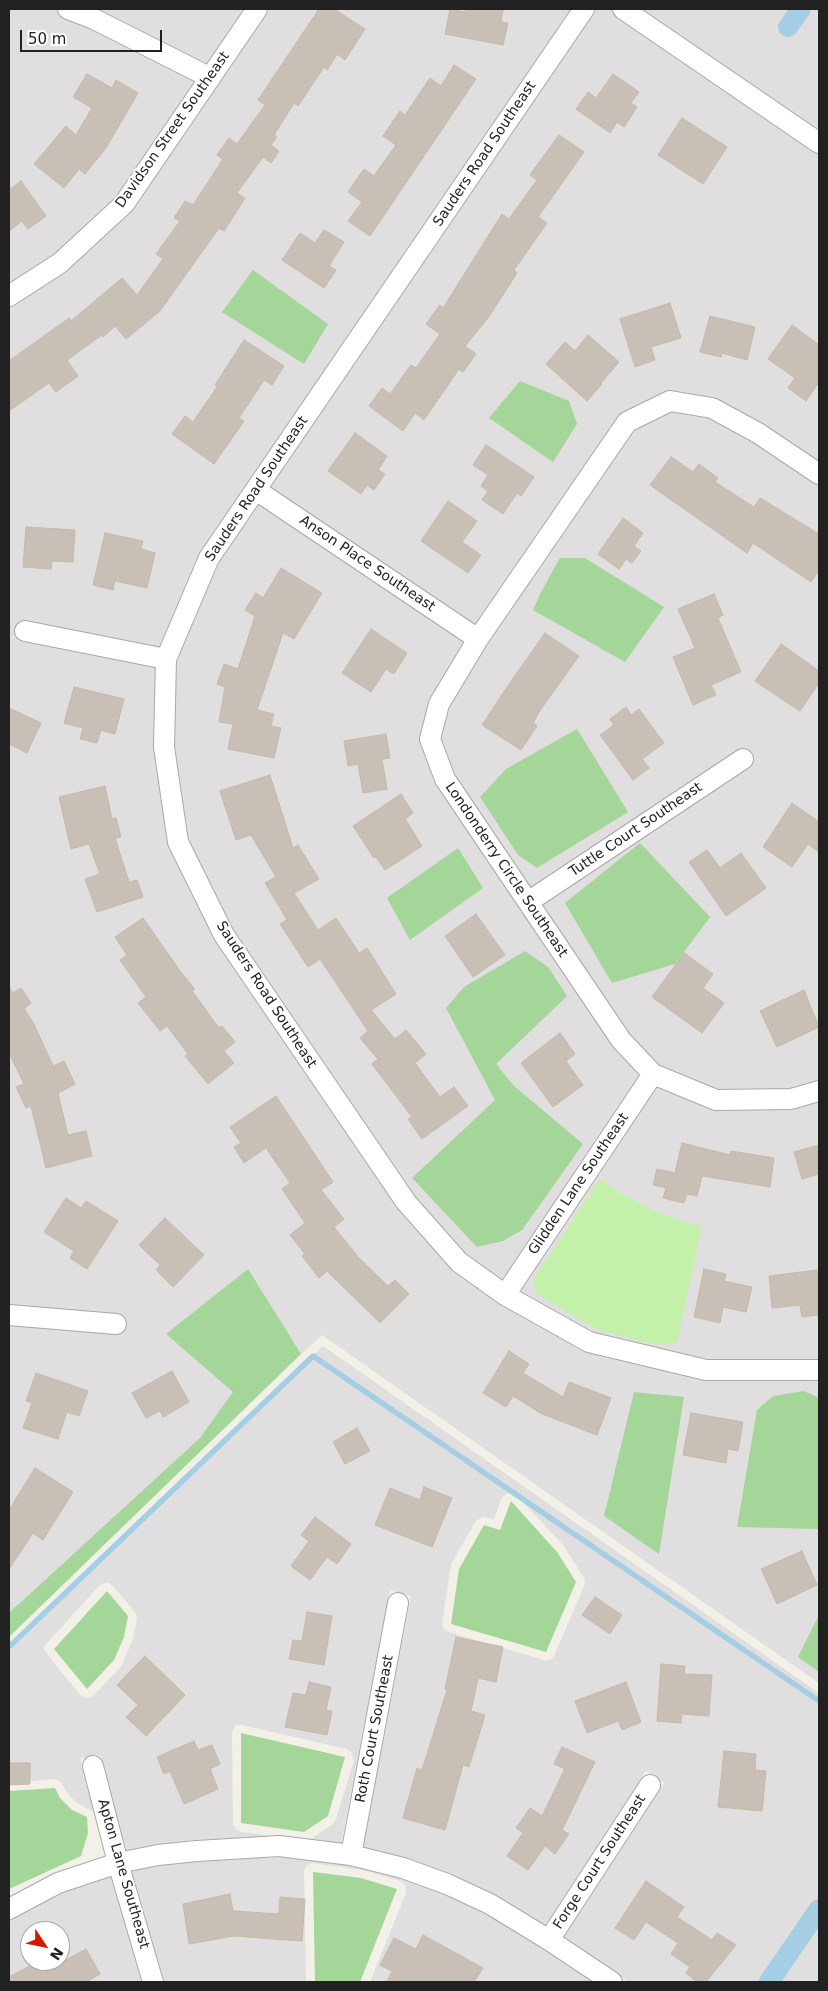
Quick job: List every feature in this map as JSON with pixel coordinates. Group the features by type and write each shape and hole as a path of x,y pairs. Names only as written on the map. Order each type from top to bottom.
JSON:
{"street":[{"path":"68,9 94,19 209,78"},
{"name":"Davidson Street Southeast","path":"9,296 60,263 124,204 257,9"},
{"name":"Sauders Road Southeast","path":"584,9 208,558 166,659 164,747 178,842 224,935 406,1202 459,1262 505,1294 589,1342 706,1370 819,1370"},
{"path":"623,9 819,143"},
{"name":"Londonderry Circle Southeast","path":"819,474 758,433 712,408 670,401 627,422 478,639 439,704 430,739 445,779 620,1040 653,1074 716,1100 791,1100 819,1091"},
{"name":"Anson Place Southeast","path":"256,490 478,639"},
{"path":"24,631 166,659"},
{"name":"Tuttle Court Southeast","path":"528,902 743,759"},
{"name":"Glidden Lane Southeast","path":"505,1294 653,1074"},
{"path":"9,1315 116,1324"},
{"name":"Roth Court Southeast","path":"351,1855 398,1603"},
{"name":"Apton Lane Southeast","path":"93,1766 118,1863 153,1982"},
{"name":"Forge Court Southeast","path":"549,1940 650,1785"},
{"path":"9,1909 58,1883 118,1863 158,1855 279,1846 351,1855 403,1868 447,1884 490,1904 612,1982"}],"shaded area":[{"path":"9,9 819,9 819,1683 322,1335 9,1621"},
{"path":"323,1346 819,1693 819,1982 629,1982 564,1937 664,1783 646,1771 545,1926 494,1896 363,1848 411,1596 390,1590 341,1844 309,1840 333,1824 336,1819 354,1761 352,1753 347,1749 236,1725 232,1732 233,1825 241,1832 273,1836 194,1840 125,1851 101,1755 80,1758 94,1812 77,1803 68,1794 61,1782 56,1779 9,1783 9,1651","holes":["508,1493 513,1493 517,1496 564,1546 584,1578 585,1584 554,1656 550,1660 544,1660 449,1632 444,1629 442,1624 451,1564 476,1521 483,1517 494,1519 502,1497","109,1583 113,1586 136,1613 137,1619 133,1639 121,1667 92,1697 86,1698 81,1696 44,1649 45,1645 100,1585"]},
{"path":"280,1857 350,1865 401,1878 443,1893 485,1913 544,1948 595,1982 370,1982 406,1893 405,1885 401,1881 363,1870 311,1863 306,1866 304,1871 306,1982 164,1982 131,1871 160,1865 199,1861"},
{"path":"111,1876 142,1982 9,1982 9,1921 64,1892"}],"green space":[{"path":"253,270 328,324 304,364 222,312"},
{"path":"520,381 569,401 577,424 553,462 489,418"},
{"path":"560,558 585,558 664,607 625,662 533,610"},
{"path":"577,729 628,812 537,868 518,855 480,797 506,769"},
{"path":"640,843 710,917 675,964 612,983 565,903"},
{"path":"458,848 483,888 410,940 387,898"},
{"path":"525,951 548,967 567,996 496,1064 514,1086 583,1144 522,1230 503,1241 477,1247 412,1178 495,1100 446,1008 464,987"},
{"path":"600,1179 625,1196 662,1214 702,1227 677,1342 656,1345 598,1330 537,1294 534,1279"},
{"path":"248,1269 301,1354 9,1637 9,1613 200,1438 233,1392 166,1334"},
{"path":"804,1391 819,1398 819,1529 737,1527 757,1410 773,1396"},
{"path":"634,1392 684,1397 659,1554 604,1516"},
{"path":"511,1501 557,1552 576,1582 546,1652 451,1624 459,1569 484,1525 500,1530"},
{"path":"107,1591 128,1616 124,1637 114,1660 87,1689 54,1649"},
{"path":"819,1615 819,1672 798,1657"},
{"path":"241,1733 345,1757 328,1816 304,1832 241,1823"},
{"path":"55,1788 60,1798 72,1810 87,1817 88,1833 81,1856 9,1889 9,1791"},
{"path":"313,1872 361,1878 397,1889 360,1982 315,1982"}],"building":[{"path":"319,9 334,9 365,29 345,60 337,54 327,70 324,67 298,106 294,103 274,135 277,137 271,145 279,151 271,163 263,157 237,193 245,198 224,231 219,228 160,311 126,339 115,326 103,337 102,335 67,360 78,376 56,392 49,383 9,411 9,361 69,318 71,321 122,278 137,295 163,259 156,254 180,221 174,218 185,201 193,205 223,159 217,155 229,138 237,144 265,105 258,100"},
{"path":"450,9 465,12 466,9 503,9 501,22 508,23 503,45 445,34"},
{"path":"454,65 476,79 370,236 348,221 362,202 348,192 364,169 374,176 396,145 383,136 400,111 405,115 430,78 441,86"},
{"path":"87,74 112,88 116,80 138,93 106,148 85,174 79,169 64,188 34,164 66,126 76,135 92,108 73,97"},
{"path":"613,74 639,92 631,103 637,107 624,127 617,122 610,133 576,109 588,92 596,98"},
{"path":"682,118 727,147 703,184 658,155"},
{"path":"559,135 584,152 538,217 547,223 514,270 517,273 488,318 465,346 476,354 463,372 459,369 424,420 415,413 403,431 369,406 382,388 390,394 411,365 416,368 440,334 426,324 440,305 443,308 502,214 509,219 537,180 530,175"},
{"path":"21,181 46,216 28,229 22,221 9,231 9,190"},
{"path":"324,230 344,242 329,266 336,270 324,288 282,260 300,233 315,243"},
{"path":"670,303 681,338 651,347 655,360 635,367 620,319"},
{"path":"710,316 755,327 747,360 722,353 721,357 700,352"},
{"path":"792,325 819,345 819,382 806,401 788,388 795,378 768,359"},
{"path":"588,335 619,362 587,401 546,364 565,342 575,351"},
{"path":"244,340 284,366 272,385 264,380 239,418 244,421 214,464 172,434 185,416 193,422 217,387 215,385"},
{"path":"355,433 387,456 378,470 385,474 374,490 367,485 361,494 328,471"},
{"path":"486,445 534,477 521,496 517,493 503,514 482,500 488,491 481,486 488,475 473,465"},
{"path":"671,457 693,472 699,464 718,478 715,482 754,507 760,498 819,534 819,570 811,582 753,543 747,553 650,485"},
{"path":"448,501 477,521 462,542 481,555 468,573 421,541"},
{"path":"623,518 643,533 634,546 641,551 632,563 626,559 619,569 598,554"},
{"path":"26,527 75,530 73,562 52,561 51,569 23,567"},
{"path":"105,533 143,541 141,549 155,553 147,588 115,581 113,590 93,585"},
{"path":"281,568 322,593 294,639 283,633 257,710 274,714 271,726 281,728 274,758 228,749 233,724 219,722 225,687 217,684 224,664 238,669 255,616 245,610 256,593 263,598"},
{"path":"714,594 723,615 718,618 741,672 711,685 716,695 693,705 673,657 695,648 678,609"},
{"path":"371,629 407,653 394,674 386,669 371,692 342,673"},
{"path":"545,633 579,656 541,709 533,723 537,726 521,750 482,725"},
{"path":"781,644 819,671 819,683 800,711 755,681"},
{"path":"74,687 124,699 115,734 101,730 97,743 80,739 83,728 64,723"},
{"path":"626,707 631,715 639,709 664,743 642,759 649,768 633,780 600,735 614,725 610,719"},
{"path":"9,708 41,723 27,753 9,744"},
{"path":"386,734 390,758 382,759 387,789 363,793 358,764 348,766 344,741"},
{"path":"270,775 293,848 298,845 319,879 294,893 318,930 336,918 359,953 367,948 396,994 371,1010 395,1039 406,1030 426,1054 415,1063 440,1097 454,1087 468,1106 422,1139 408,1119 412,1117 372,1064 378,1059 360,1038 368,1031 320,959 308,967 280,924 287,920 265,883 276,877 251,835 236,840 220,791"},
{"path":"105,786 112,819 116,818 121,837 115,838 129,882 137,880 143,897 97,912 85,879 100,874 89,844 71,849 59,797"},
{"path":"401,794 413,813 405,819 422,846 385,870 376,857 374,858 353,826"},
{"path":"792,803 819,822 819,852 808,844 792,867 763,847"},
{"path":"707,850 720,868 741,853 766,888 726,916 689,862"},
{"path":"476,914 505,955 473,977 445,936"},
{"path":"143,918 195,989 192,991 219,1028 222,1026 235,1042 224,1051 234,1063 208,1084 185,1056 188,1054 167,1026 160,1031 138,1003 146,997 120,960 127,955 115,937"},
{"path":"684,953 713,974 703,988 724,1003 702,1033 652,997"},
{"path":"9,987 13,993 21,988 31,1003 24,1009 33,1022 53,1066 64,1061 75,1084 58,1093 68,1135 86,1131 92,1156 46,1168 31,1106 26,1108 16,1087 24,1084 9,1053"},
{"path":"804,990 819,1027 777,1047 760,1011"},
{"path":"560,1033 575,1054 566,1061 583,1085 553,1107 521,1063"},
{"path":"276,1096 333,1182 321,1190 344,1219 334,1227 359,1258 388,1286 395,1280 409,1294 380,1323 327,1271 319,1278 302,1256 305,1254 290,1235 305,1223 282,1189 290,1183 266,1148 244,1163 234,1147 241,1143 230,1127"},
{"path":"682,1143 730,1155 731,1151 774,1158 770,1187 702,1176 697,1196 687,1194 684,1203 663,1198 666,1188 653,1185 657,1169 675,1173"},
{"path":"819,1145 819,1174 802,1179 794,1152"},
{"path":"66,1198 81,1208 86,1201 118,1221 87,1269 70,1258 74,1251 44,1232"},
{"path":"165,1218 204,1255 173,1287 156,1270 160,1265 139,1245"},
{"path":"704,1269 726,1274 724,1281 752,1287 746,1312 723,1307 720,1323 694,1317"},
{"path":"817,1270 819,1315 802,1317 800,1305 772,1308 769,1276"},
{"path":"509,1351 529,1364 523,1373 563,1397 569,1382 611,1398 597,1435 542,1414 513,1396 506,1407 483,1393"},
{"path":"172,1371 189,1402 163,1417 160,1411 146,1418 132,1393"},
{"path":"36,1373 88,1391 79,1416 67,1412 58,1439 23,1428 32,1403 26,1401"},
{"path":"691,1413 743,1422 738,1451 728,1449 726,1463 683,1455"},
{"path":"357,1428 370,1451 345,1464 333,1442"},
{"path":"35,1468 73,1492 43,1540 33,1533 9,1569 9,1510"},
{"path":"424,1487 452,1498 432,1547 375,1525 390,1488 420,1500"},
{"path":"315,1517 351,1544 337,1564 327,1557 310,1580 291,1566 309,1541 301,1535"},
{"path":"802,1551 817,1585 777,1604 761,1569"},
{"path":"595,1597 622,1615 610,1634 582,1615"},
{"path":"307,1612 332,1616 324,1665 289,1659 293,1640 302,1641"},
{"path":"456,1637 503,1647 496,1682 478,1678 471,1711 485,1715 469,1767 463,1765 445,1830 403,1818 417,1768 422,1770 447,1690 445,1689"},
{"path":"145,1656 185,1695 146,1736 126,1717 138,1705 117,1685"},
{"path":"661,1664 685,1666 684,1674 712,1675 709,1716 682,1714 681,1723 657,1721"},
{"path":"309,1682 331,1687 326,1710 332,1711 327,1735 285,1727 293,1693 306,1695"},
{"path":"626,1682 641,1722 622,1730 618,1721 587,1733 575,1701"},
{"path":"194,1741 198,1750 212,1745 220,1764 210,1769 218,1789 184,1804 170,1771 164,1774 157,1757"},
{"path":"562,1747 595,1762 562,1830 569,1834 555,1854 545,1846 528,1870 507,1856 523,1833 516,1828 530,1808 542,1816 565,1769 554,1764"},
{"path":"724,1751 756,1754 755,1770 766,1771 762,1811 718,1807"},
{"path":"9,1763 30,1763 30,1784 9,1785"},
{"path":"646,1881 684,1907 677,1917 712,1940 717,1933 736,1945 706,1982 697,1982 686,1973 690,1967 671,1954 678,1943 646,1922 634,1940 615,1928"},
{"path":"230,1894 233,1911 279,1914 280,1897 305,1899 302,1941 234,1936 189,1944 183,1904"},
{"path":"423,1935 483,1968 474,1982 387,1982 392,1971 380,1965 394,1938 416,1949"},
{"path":"86,1949 100,1974 86,1982 9,1982 9,1977 20,1971 70,1971 70,1958"}],"waterway":[{"path":"788,27 801,9"},
{"path":"9,1647 313,1356 819,1701"},
{"path":"769,1982 819,1909"}]}
